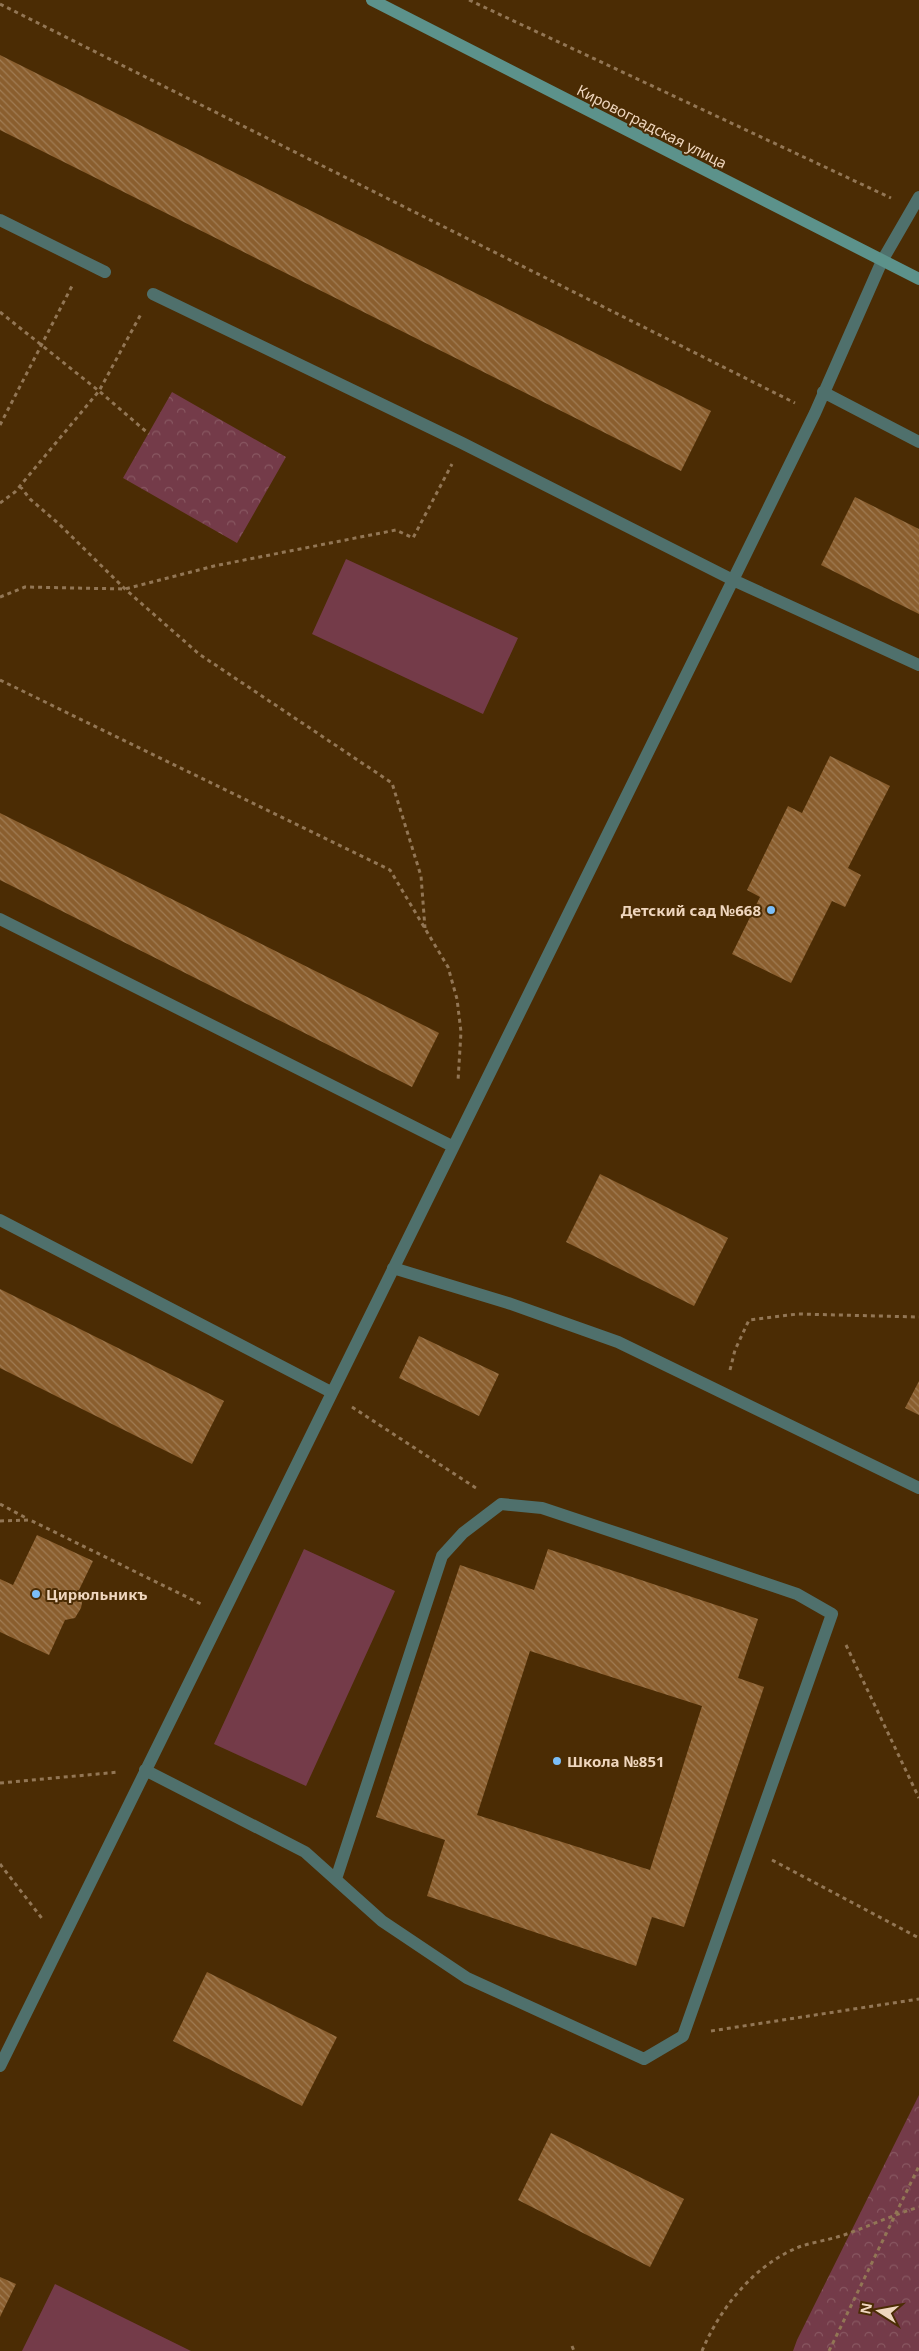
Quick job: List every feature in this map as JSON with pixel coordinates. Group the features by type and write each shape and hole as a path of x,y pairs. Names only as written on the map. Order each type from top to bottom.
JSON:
{"street":[{"name":"Кировоградская улица","path":"372,0 882,262 919,279"}],"lane":[{"path":"1,2062 815,413 882,262 919,197"},
{"path":"0,220 105,272"},
{"path":"152,294 462,443 733,580 919,665"},
{"path":"823,392 919,442"},
{"path":"0,919 452,1146"},
{"path":"0,1220 331,1392"},
{"path":"393,1268 508,1303 618,1342 919,1488"},
{"path":"145,1770 305,1852 382,1921 467,1978 644,2059 683,2036 748,1847 832,1614 797,1594 542,1508 501,1504 463,1533 442,1556 336,1879"}],"path":[{"path":"469,0 913,209"},
{"path":"0,4 815,413"},
{"path":"0,425 84,262"},
{"path":"0,503 20,486 99,391 152,294"},
{"path":"0,312 99,391 149,434"},
{"path":"0,597 26,587 125,589 214,566 396,530 413,538 462,443"},
{"path":"20,486 30,499 59,524 125,589 199,654 392,783 421,876 425,929"},
{"path":"0,680 390,870 448,967 457,999 461,1032 457,1089"},
{"path":"724,1393 735,1350 749,1320 798,1314 919,1317"},
{"path":"331,1392 364,1416 501,1504"},
{"path":"0,1504 222,1614"},
{"path":"0,1521 30,1520"},
{"path":"832,1614 919,1798"},
{"path":"0,1783 145,1770"},
{"path":"748,1847 919,1938"},
{"path":"0,1864 60,1943"},
{"path":"683,2036 919,1999"},
{"path":"830,2351 919,2166"},
{"path":"702,2351 711,2330 735,2295 781,2256 800,2247 838,2237 895,2214 919,2207"},
{"path":"572,2346 574,2351"}],"green space":[{"path":"172,392 286,457 237,543 123,478"},
{"path":"346,559 518,638 483,714 312,634"},
{"path":"304,1549 395,1591 306,1786 214,1744"},
{"path":"919,2095 919,2351 793,2351 797,2340"},
{"path":"55,2284 191,2351 22,2351"}],"building":[{"path":"0,55 711,411 681,471 0,130"},
{"path":"855,497 919,529 919,614 821,565"},
{"path":"830,756 890,786 848,868 861,875 845,907 832,901 791,983 732,954 760,897 747,890 788,806 802,813"},
{"path":"0,813 439,1033 412,1087 0,880"},
{"path":"600,1174 728,1238 694,1306 566,1242"},
{"path":"0,1289 224,1401 192,1464 0,1368"},
{"path":"419,1336 499,1374 479,1416 399,1378"},
{"path":"919,1381 919,1415 905,1408"},
{"path":"37,1535 93,1561 79,1590 83,1597 81,1608 75,1618 65,1620 49,1655 0,1632 0,1579 13,1585"},
{"path":"548,1549 758,1619 738,1678 764,1687 684,1927 652,1917 636,1966 427,1896 445,1840 376,1817 460,1565 534,1590","holes":["530,1651 702,1706 650,1870 477,1815"]},
{"path":"207,1972 337,2037 302,2106 173,2041"},
{"path":"551,2133 684,2199 650,2267 518,2200"},
{"path":"0,2277 16,2284 0,2317"}],"place":[{"name":"Детский сад №668","path":"771,910"},
{"name":"Цирюльникъ","path":"36,1594"},
{"name":"Школа №851","path":"557,1761"}]}
